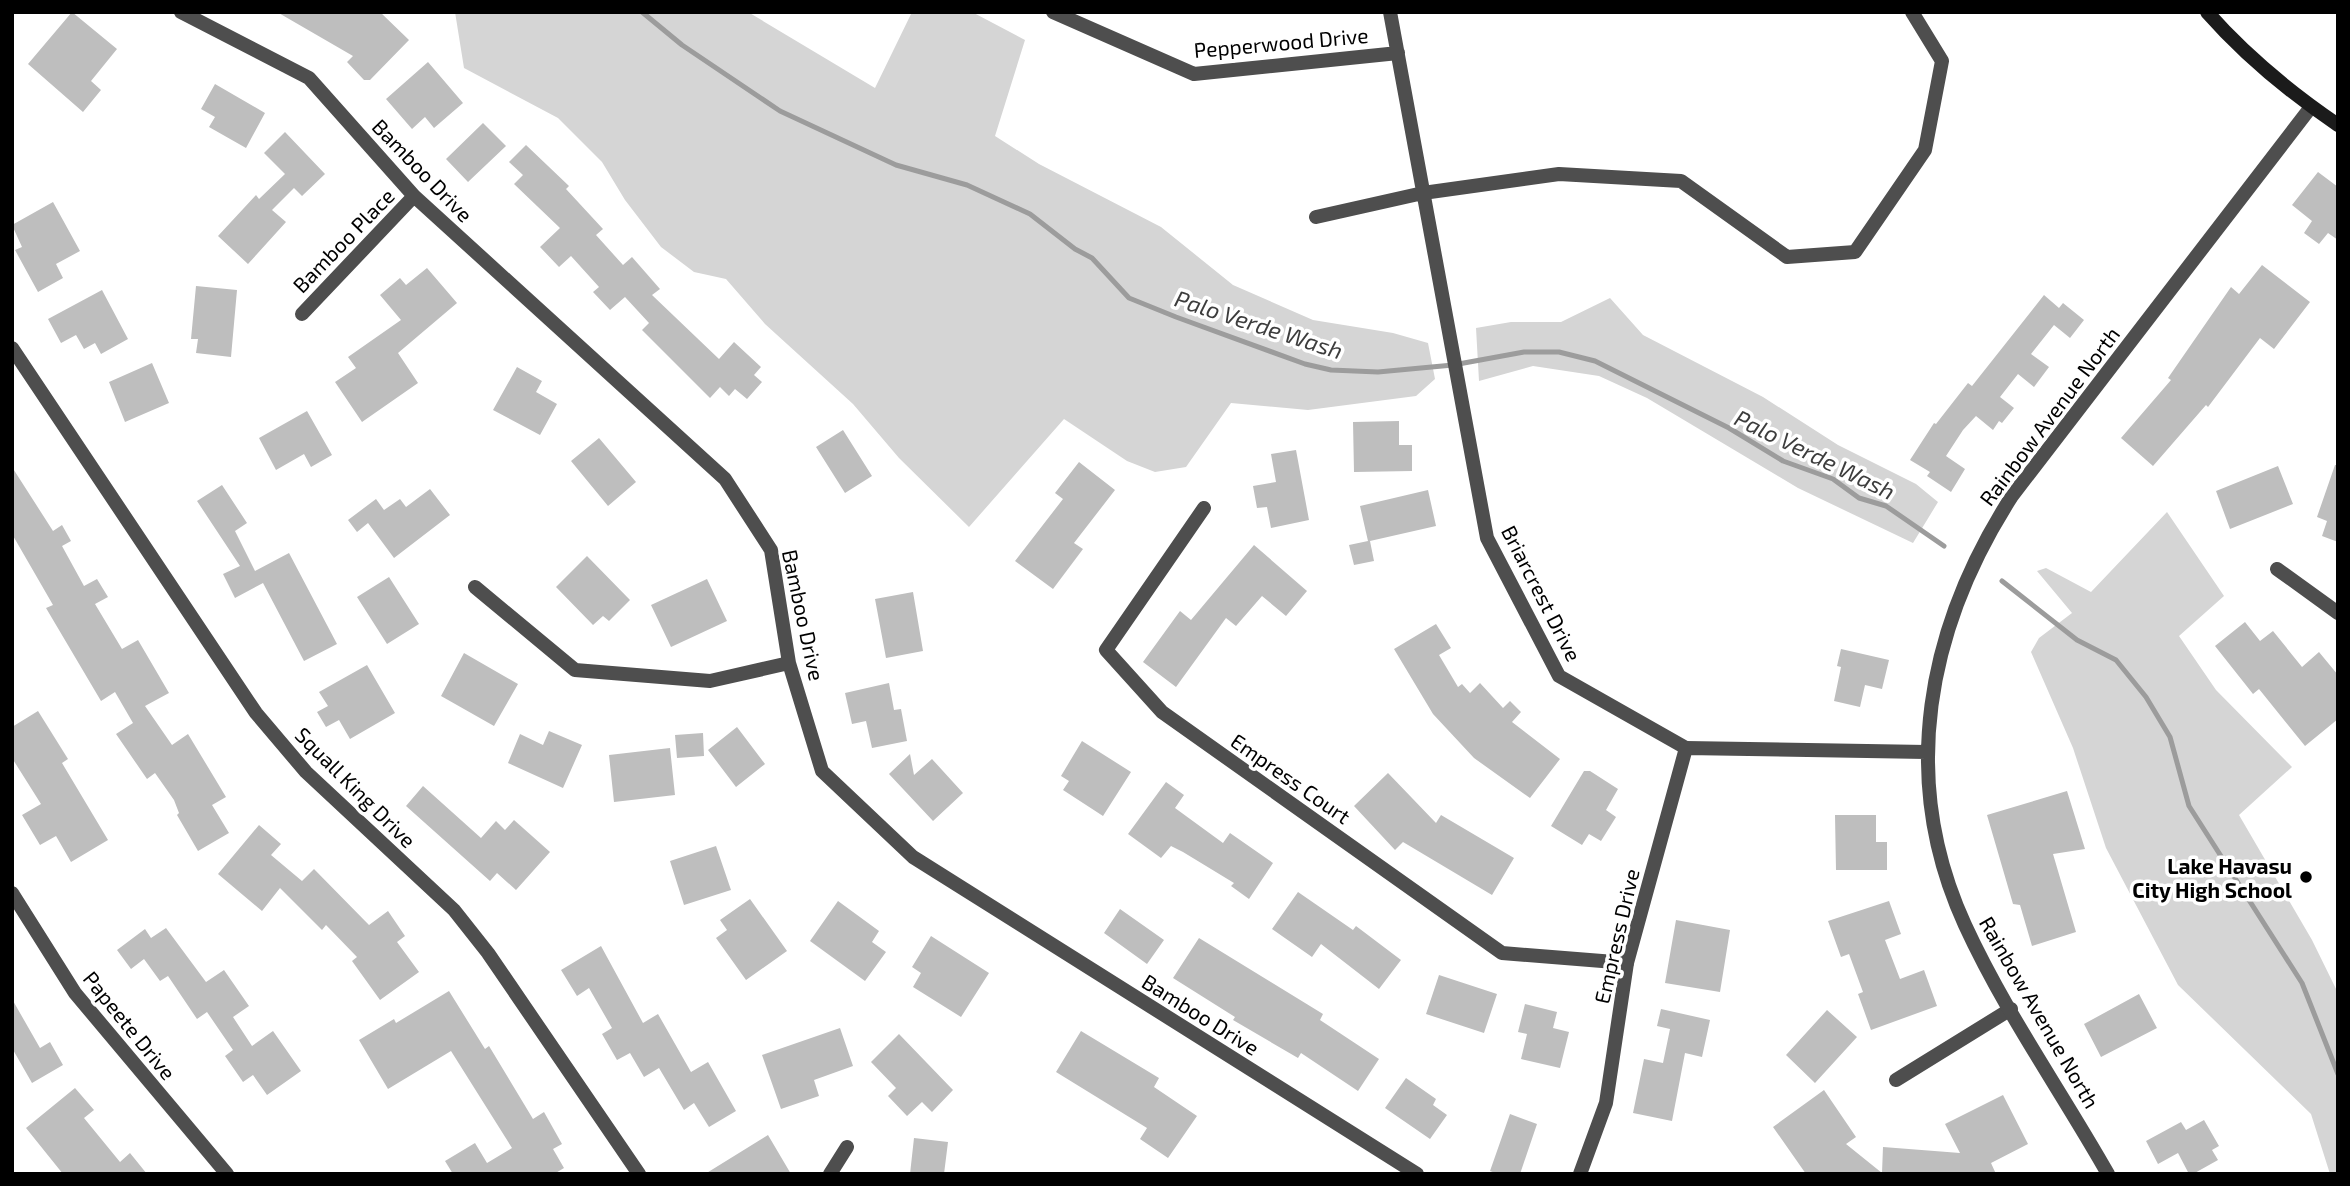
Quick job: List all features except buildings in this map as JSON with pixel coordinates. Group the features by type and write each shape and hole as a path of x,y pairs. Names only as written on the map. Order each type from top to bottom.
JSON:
{"main road":[{"path":"2207,12 2224,32 2311,107 2338,125"}],"street":[{"name":"Bamboo Drive","path":"181,12 309,78 414,196 725,479 771,550 789,663 822,771 913,857 1417,1174"},
{"name":"Pepperwood Drive","path":"1053,12 1194,74 1398,53"},
{"name":"Briarcrest Drive","path":"1390,12 1487,538 1559,676 1686,748 1926,752"},
{"path":"1316,217 1423,193 1559,174 1681,181 1787,257 1855,252 1925,150 1942,61 1912,12"},
{"name":"Rainbow Avenue North","path":"2108,1174 1985,966 1952,892 1933,809 1926,752 1936,677 1960,594 1991,529 2011,496 2311,107"},
{"name":"Bamboo Place","path":"302,314 414,196"},
{"name":"Squall King Drive","path":"12,348 257,713 306,772 454,910 488,953 639,1174"},
{"name":"Empress Court","path":"1204,508 1106,650 1162,712 1502,953 1627,964"},
{"path":"2277,569 2338,613"},
{"path":"475,587 575,670 710,681 789,663"},
{"name":"Empress Drive","path":"1580,1174 1606,1103 1627,964 1686,748"},
{"name":"Papeete Drive","path":"12,893 75,993 228,1174"},
{"path":"1896,1080 2011,1009"},
{"path":"830,1174 847,1147"}],"shaded area":[{"path":"455,12 748,12 875,88 912,12 972,12 1025,40 995,136 1039,164 1161,227 1233,285 1313,320 1393,333 1428,343 1435,379 1416,396 1308,410 1231,403 1186,467 1155,472 1127,461 1064,419 969,527 899,458 853,404 765,324 726,279 694,272 661,247 625,200 602,162 558,118 464,68"},
{"path":"1610,298 1643,335 1763,397 1838,445 1916,484 1938,502 1913,543 1798,488 1647,398 1599,376 1533,366 1479,381 1476,328 1511,322 1561,322"},
{"path":"2167,512 2224,596 2179,636 2216,690 2292,767 2239,815 2312,940 2338,993 2338,1174 2330,1174 2311,1114 2178,985 2106,848 2073,748 2031,652 2039,638 2072,613 2037,571 2046,568 2091,592"}],"waterway":[{"name":"Palo Verde Wash","path":"642,12 682,45 780,111 896,165 967,185 1030,214 1075,249 1092,258 1129,298 1305,364 1331,370 1378,372 1453,365 1524,352 1559,352 1595,361 1729,428 1783,461 1833,479 1859,498 1886,506 1944,546"},
{"name":"Palo Verde Wash","path":"2002,581 2077,640 2116,660 2146,697 2170,737 2189,806 2302,983 2338,1074"}],"place":[{"name":"Lake Havasu City High School","path":"2306,877"}]}
